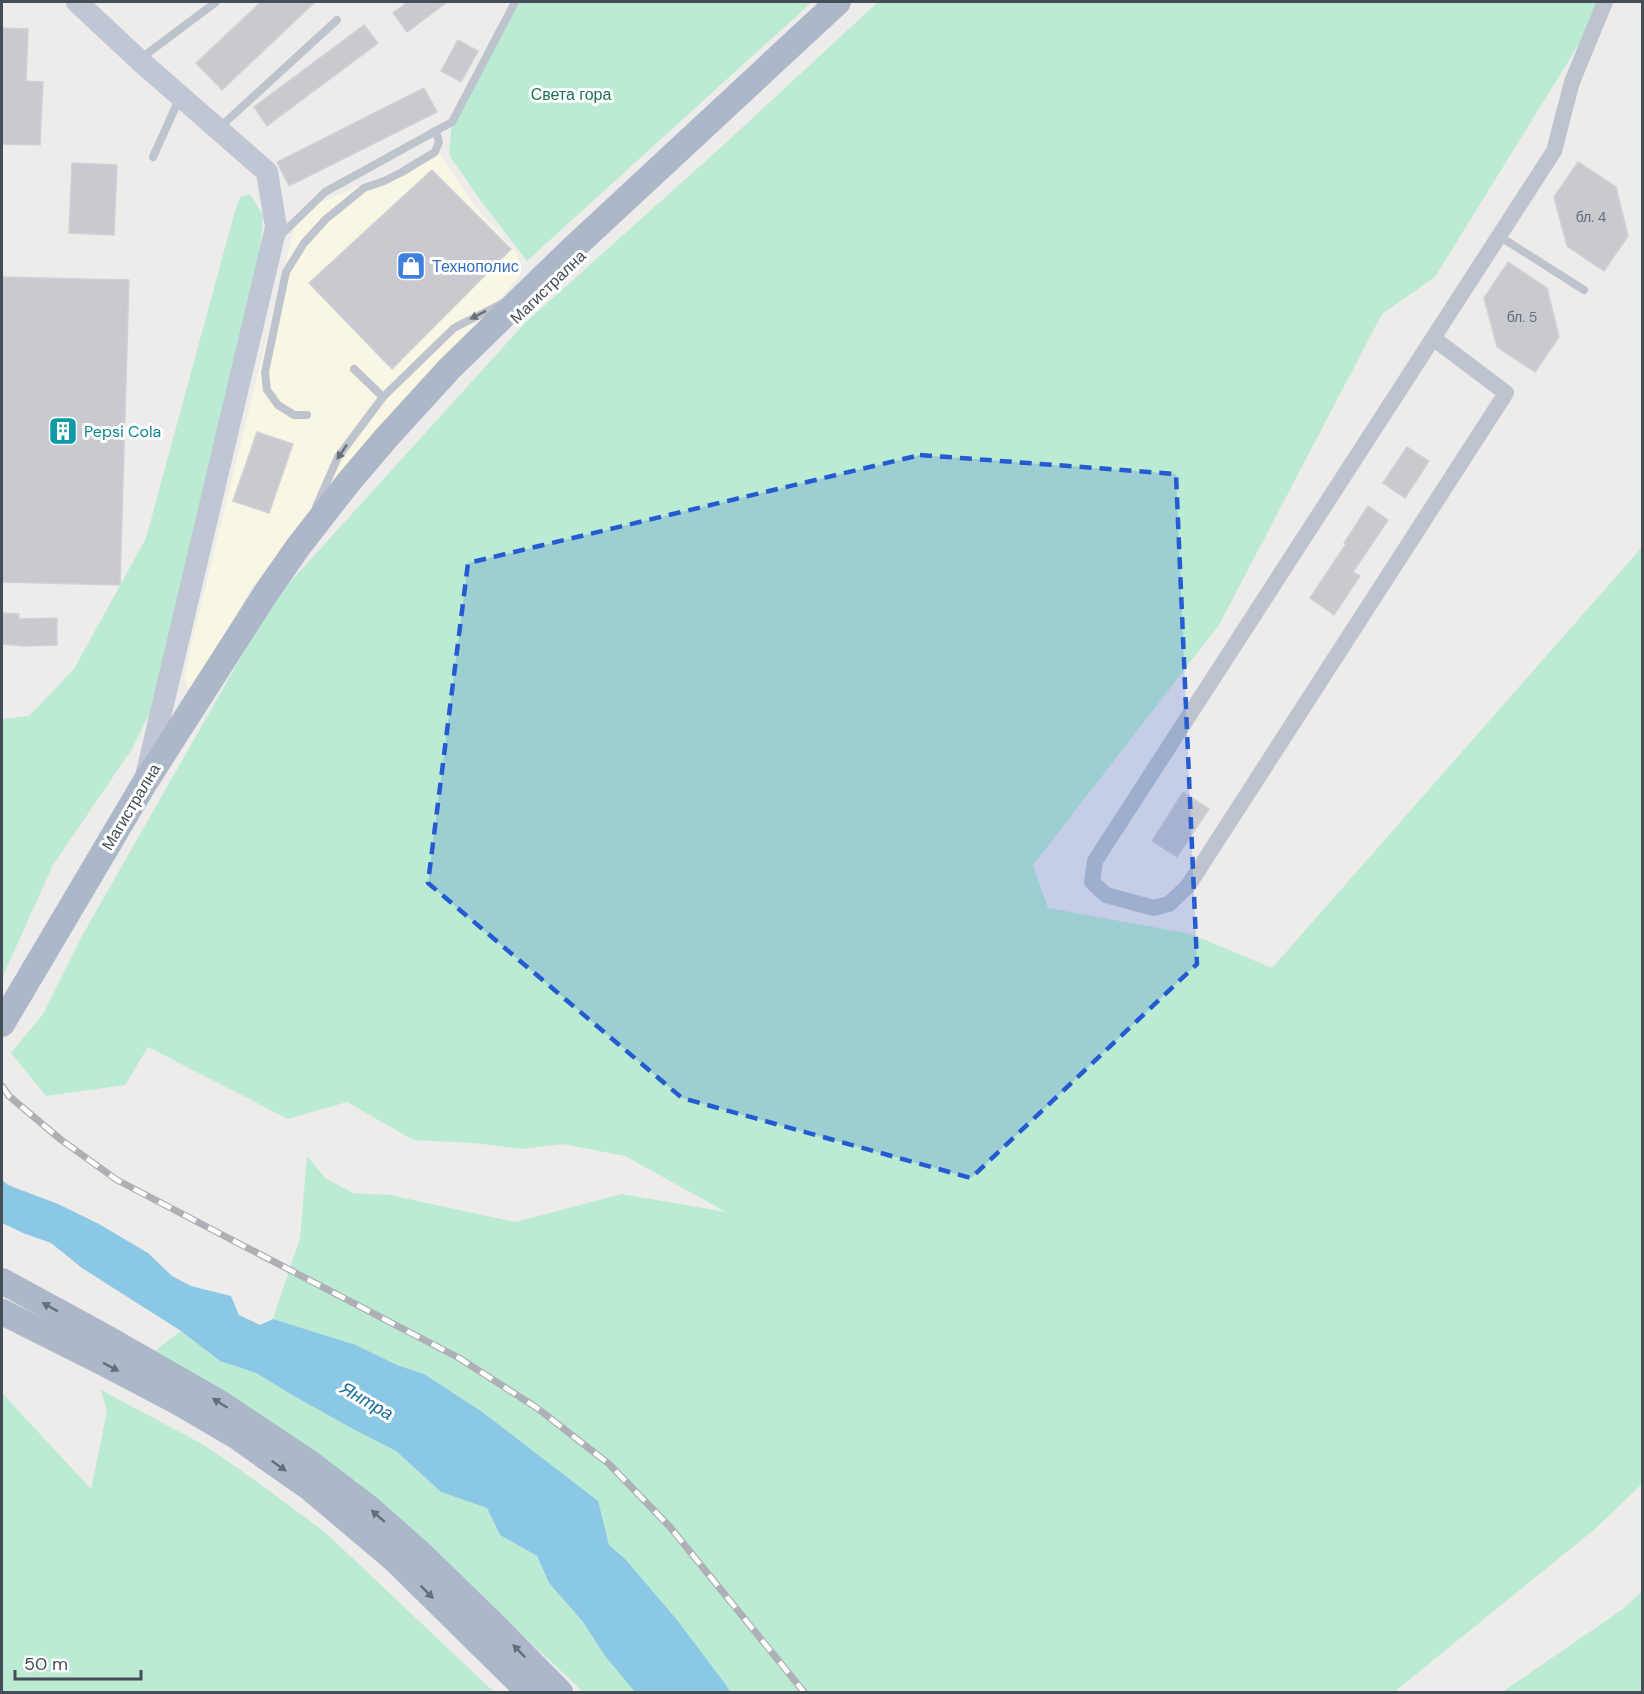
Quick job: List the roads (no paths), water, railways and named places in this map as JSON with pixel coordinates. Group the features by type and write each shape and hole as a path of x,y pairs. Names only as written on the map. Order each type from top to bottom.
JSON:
{"main road":[{"name":"Магистрална","path":"2,1024 144,784 266,593 298,547 386,438 450,368 530,289 838,2"},
{"name":"Магистрална","path":"266,593 304,553 393,445 457,376 538,296 851,2"},
{"path":"2,1281 220,1403 310,1463 369,1508 421,1554 560,1692"},
{"path":"8,1316 178,1402 236,1436 311,1489 394,1559 529,1692"}],"street":[{"path":"76,2 267,172 276,227 144,784"},
{"path":"1433,338 1506,393 1188,886 1169,904 1154,908 1106,895 1092,882 1095,861 1433,338 1554,151 1572,82 1605,2"}],"lane":[{"path":"139,60 216,2"},
{"path":"273,243 325,192 452,122 516,2"},
{"path":"218,129 337,20"},
{"path":"153,157 180,96"},
{"path":"307,415 294,415 278,405 267,390 265,372 286,272 304,243 364,188 402,172 435,152 439,139 433,132"},
{"path":"1499,236 1584,290"},
{"path":"298,547 338,457 383,397 454,327 530,289"},
{"path":"354,369 383,397"}],"water":[{"name":"Янтра","path":"2,1180 8,1185 58,1204 99,1224 148,1253 172,1276 191,1286 231,1296 239,1315 260,1325 273,1319 356,1345 397,1365 424,1374 481,1411 598,1501 609,1545 626,1560 677,1620 730,1692 635,1692 605,1656 583,1622 549,1583 537,1556 500,1535 487,1508 441,1492 396,1451 256,1373 220,1361 181,1331 82,1268 51,1243 2,1223"}],"railway":[{"path":"2,1086 9,1096 60,1139 117,1180 459,1358 537,1408 609,1464 670,1527 804,1692"}],"place":[{"name":"Технополис","path":"411,266"},
{"name":"Pepsi Cola","path":"63,431"}],"park label":[{"name":"Света гора","path":"571,94"}]}
